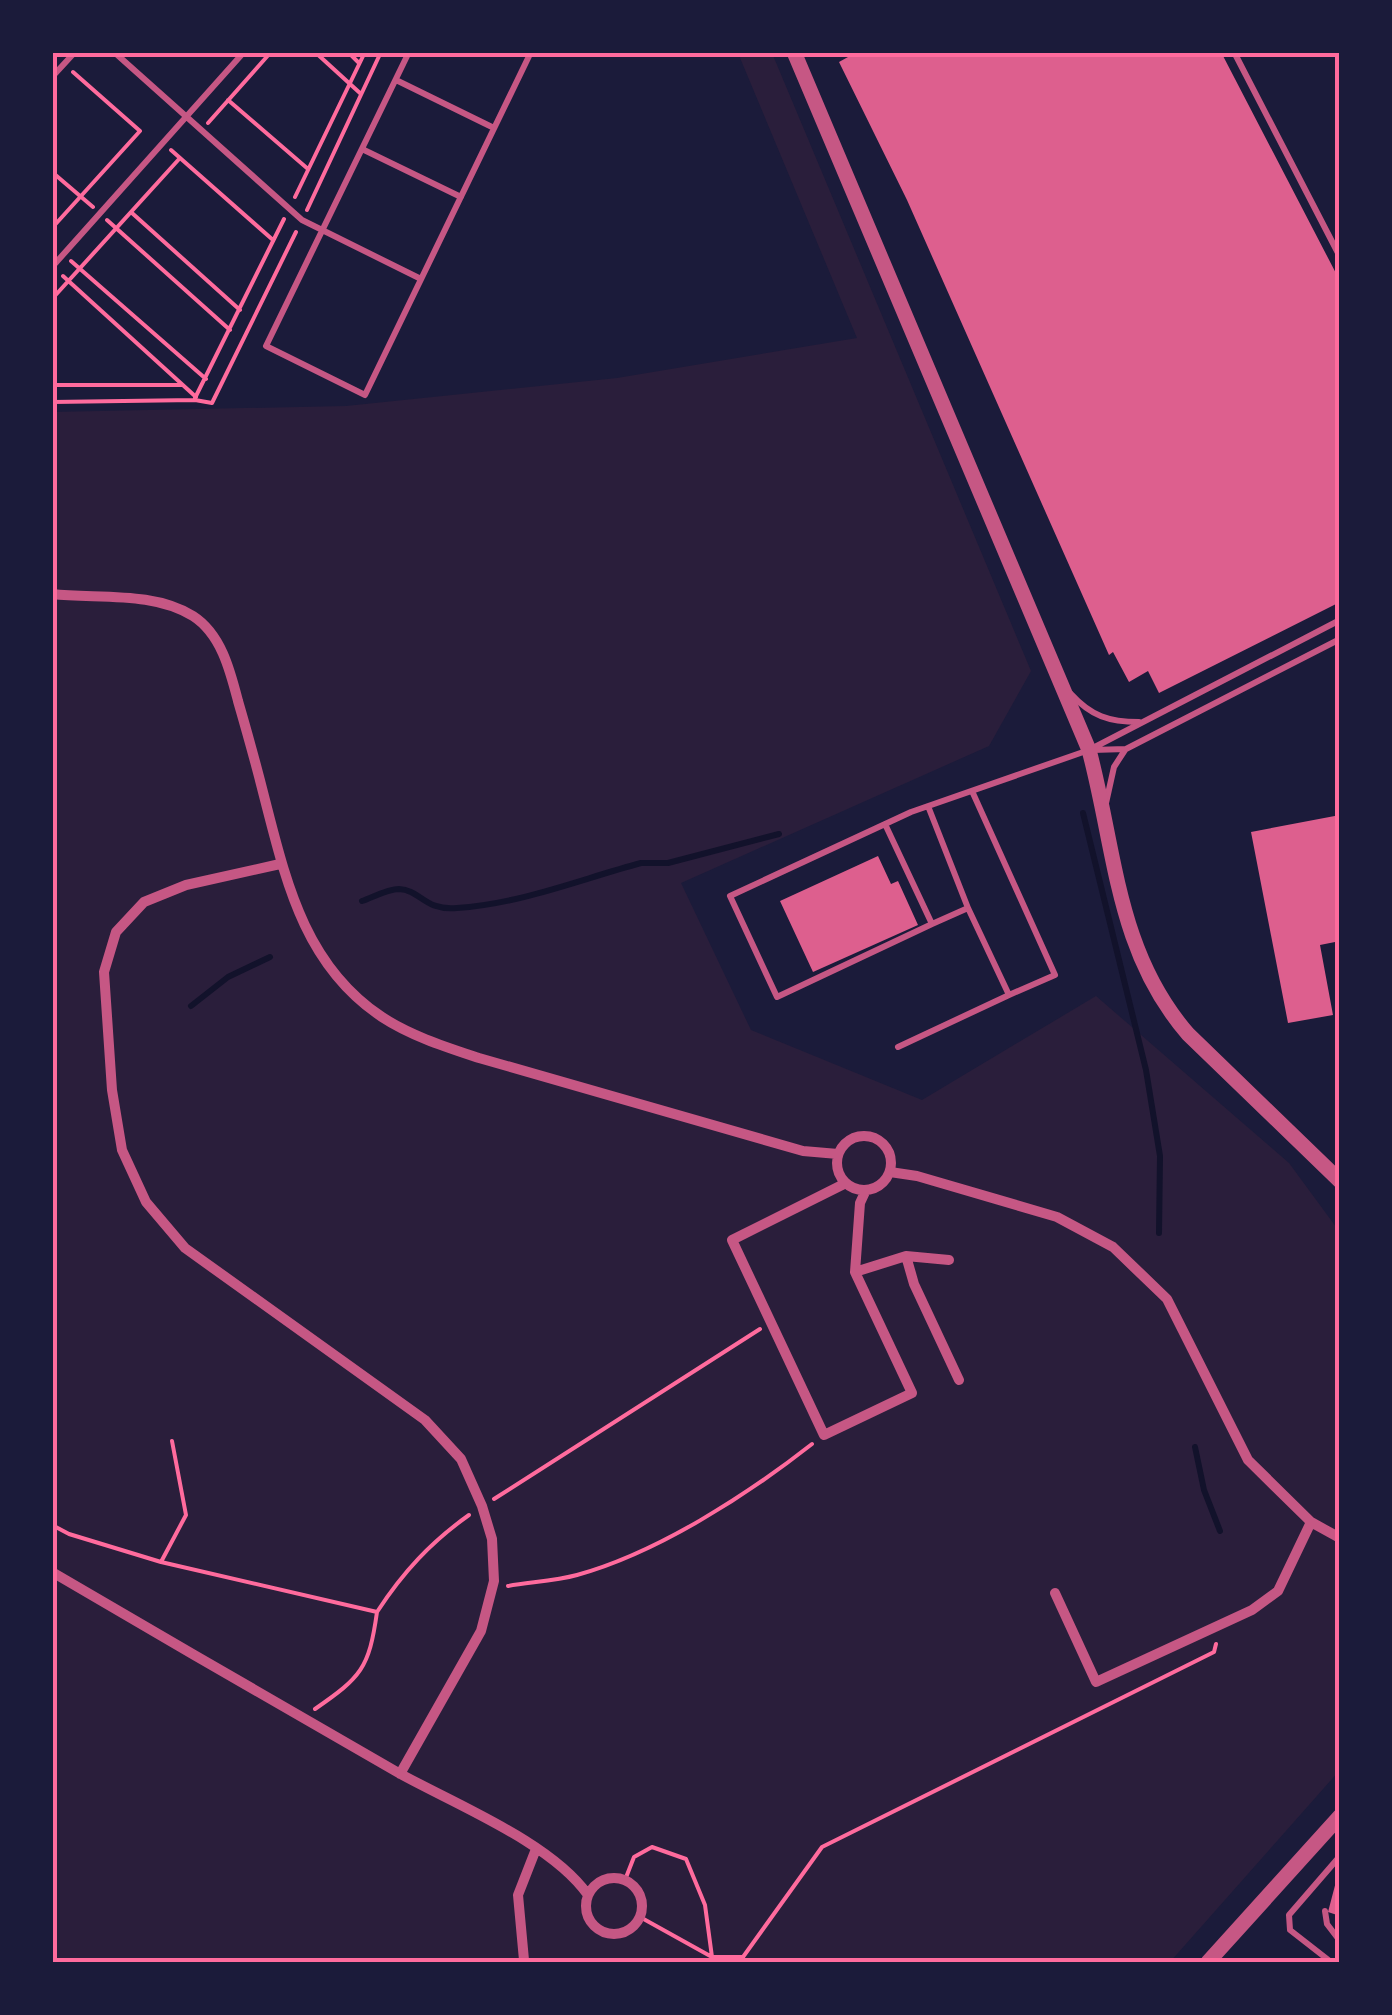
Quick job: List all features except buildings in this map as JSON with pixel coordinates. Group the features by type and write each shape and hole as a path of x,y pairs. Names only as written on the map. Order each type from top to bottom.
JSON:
{"street":[{"path":"794,52 1089,750 1132,937 1154,989 1188,1034 1340,1181"},
{"path":"52,594 160,601 196,617 209,630 220,646 233,682 280,864 301,920 321,959 354,995 383,1017 480,1058 803,1150 838,1154"},
{"path":"280,864 186,885 144,902 116,932 104,972 112,1090 122,1150 146,1202 185,1248 425,1420 461,1459 482,1506 492,1539 492,1589 481,1631 400,1774"},
{"path":"846,1183 732,1240 824,1435 912,1392 855,1272 860,1203 866,1190 880,1184 890,1172 886,1147 865,1136 849,1140 838,1154 838,1169 846,1183 866,1190"},
{"path":"890,1172 917,1176 1057,1217 1113,1247 1166,1299 1248,1460 1281,1496 1312,1522 1340,1538"},
{"path":"855,1272 906,1256 949,1260"},
{"path":"906,1256 914,1284 959,1380"},
{"path":"1054,1592 1096,1682 1252,1610 1278,1591 1312,1522"},
{"path":"52,1572 400,1774 536,1848 573,1874 588,1894"},
{"path":"1208,1962 1340,1816"},
{"path":"524,1960 518,1894 536,1848"},
{"path":"608,1878 625,1880 638,1892 640,1917 626,1931 607,1933 591,1922 586,1904 588,1894 608,1878"}],"lane":[{"path":"52,77 74,52"},
{"path":"114,52 302,220 421,279"},
{"path":"52,267 244,52"},
{"path":"410,52 266,346 364,395 531,52"},
{"path":"1234,52 1340,257"},
{"path":"396,80 494,128"},
{"path":"362,149 461,196"},
{"path":"968,908 777,996 730,896 928,806 1089,750 1340,620"},
{"path":"1089,750 1126,749 1340,639"},
{"path":"1063,686 1096,715 1113,721 1140,722"},
{"path":"1104,808 1114,768 1126,749"},
{"path":"898,1047 1055,975 972,791"},
{"path":"928,806 968,908 1010,995"},
{"path":"885,824 932,924"},
{"path":"1331,1962 1290,1930 1289,1915 1340,1856"},
{"path":"1325,1912 1327,1924 1340,1940"}],"path":[{"path":"201,130 272,52"},
{"path":"315,52 361,94"},
{"path":"348,52 359,63"},
{"path":"195,398 365,52"},
{"path":"52,402 195,398 212,403 381,52"},
{"path":"52,228 140,132 64,64"},
{"path":"228,100 308,169"},
{"path":"164,143 274,241"},
{"path":"52,300 180,158"},
{"path":"52,172 230,330"},
{"path":"131,212 240,310"},
{"path":"63,254 206,379"},
{"path":"60,274 195,398"},
{"path":"52,385 182,385"},
{"path":"303,1718 354,1682 372,1650 378,1612 400,1577 439,1536 770,1322"},
{"path":"492,1589 578,1574 643,1548 720,1509 824,1435"},
{"path":"161,1562 186,1515 172,1441"},
{"path":"52,1525 69,1534 161,1562 378,1612"},
{"path":"640,1917 712,1957 743,1957 822,1847 1214,1652 1220,1625"},
{"path":"625,1880 634,1857 652,1847 686,1859 705,1905 712,1957"}],"shaded area":[{"path":"738,53 772,53 1031,671 989,746 681,883 751,1030 922,1100 1096,996 1289,1163 1339,1231 1339,1771 1170,1962 53,1962 52,412 346,406 617,378 857,338"}],"waterway":[{"path":"1083,813 1146,1070 1160,1156 1159,1233"},
{"path":"362,901 399,889 446,908 481,906 641,863 668,863 779,834"},
{"path":"191,1006 228,977 270,957"},
{"path":"1195,1447 1204,1490 1220,1531"}]}
